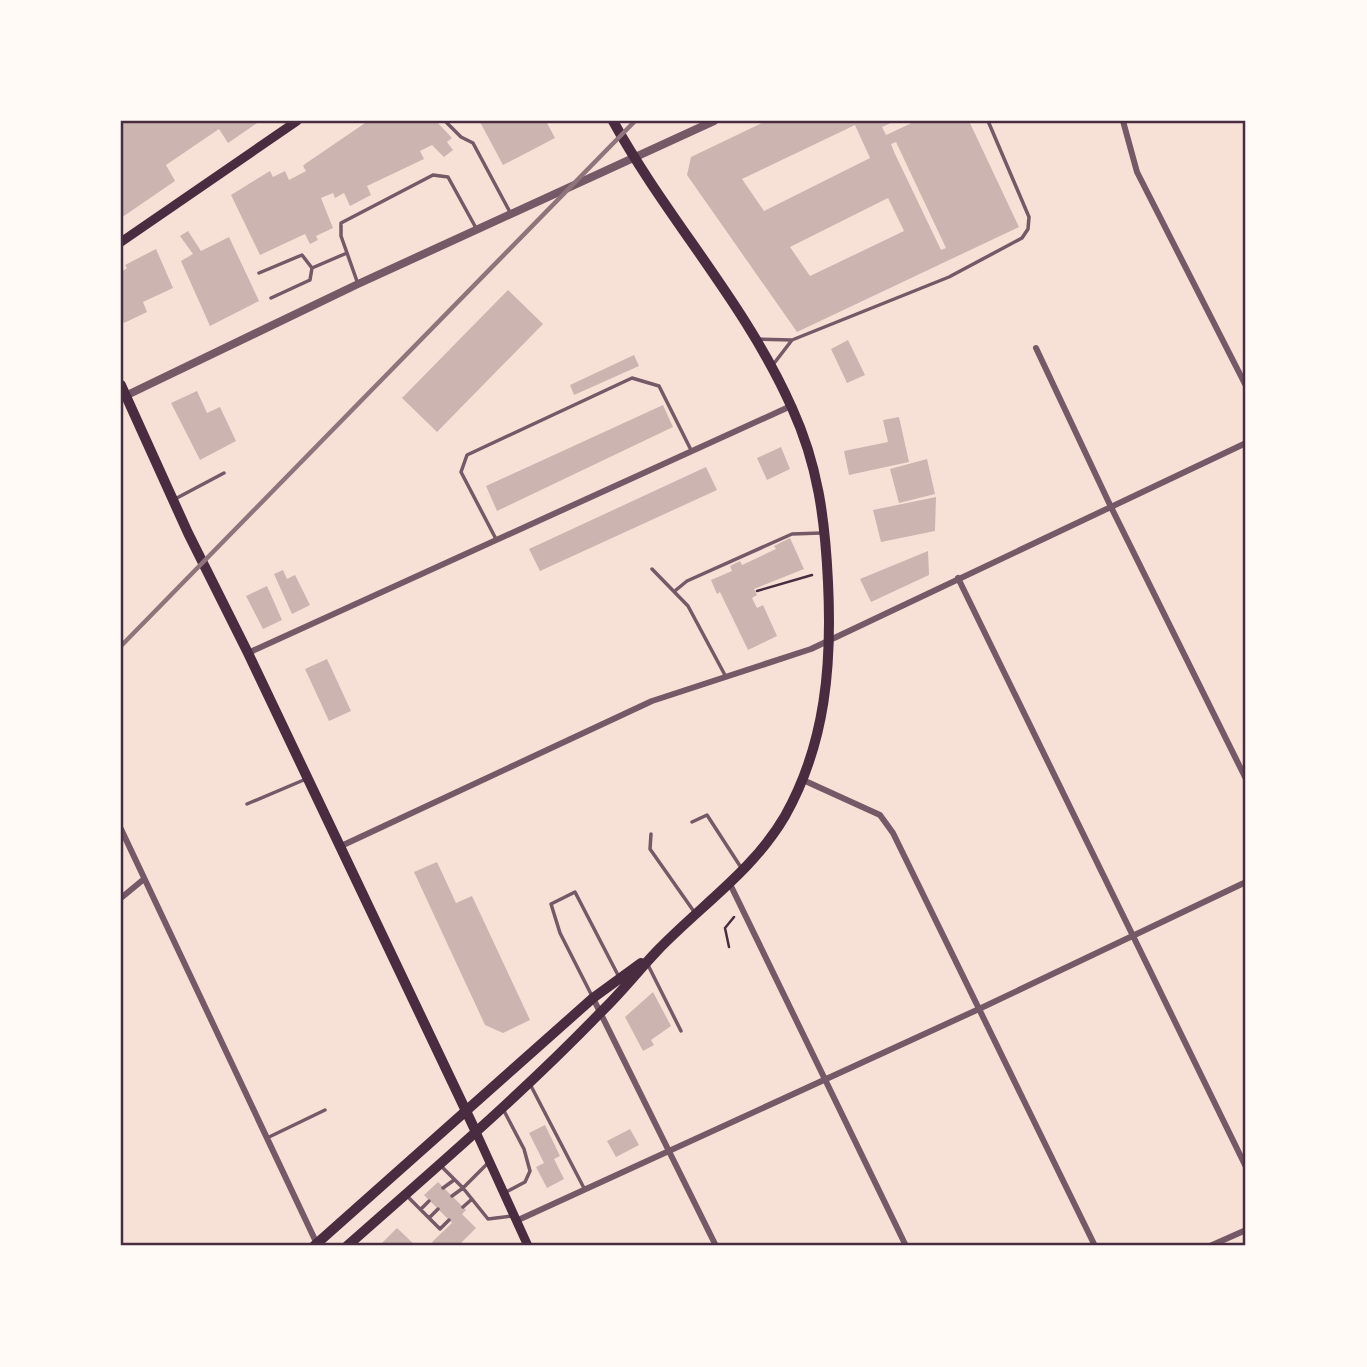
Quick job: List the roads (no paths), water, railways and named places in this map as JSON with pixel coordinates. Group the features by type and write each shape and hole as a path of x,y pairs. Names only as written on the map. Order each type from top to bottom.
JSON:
{"main road":[{"path":"121,242 297,121"},
{"path":"354,1244 601,1013 660,949 743,870 783,818 803,780 827,693 831,639 825,533 814,464 792,406 755,339 634,159 613,121"},
{"path":"122,392 308,778 528,1246"},
{"path":"316,1245 593,998 660,949"}],"street":[{"path":"122,392 713,121"},
{"path":"1123,121 1137,172 1246,386"},
{"path":"1036,348 1111,507 1246,779"},
{"path":"248,653 792,406"},
{"path":"339,847 652,701 811,649 1246,443"},
{"path":"958,578 1246,1167"},
{"path":"803,780 880,815 893,832 1095,1246"},
{"path":"121,829 316,1245"},
{"path":"121,898 144,879"},
{"path":"515,1218 669,1152 1246,882"},
{"path":"730,884 906,1246"},
{"path":"593,998 716,1246"},
{"path":"1210,1246 1246,1230"}],"lane":[{"path":"445,121 461,137 473,143 512,214"},
{"path":"755,339 792,340 950,277 1022,238 1028,229 1029,217 988,121"},
{"path":"358,284 341,236 341,223 438,174 447,177 477,230"},
{"path":"312,268 346,253"},
{"path":"259,273 302,256 312,268 310,280 271,298"},
{"path":"774,372 792,340"},
{"path":"497,540 461,472 467,455 632,378 659,386 691,450"},
{"path":"173,500 224,474"},
{"path":"676,590 687,581 793,534 825,533"},
{"path":"652,569 676,590 688,606 726,677"},
{"path":"247,804 308,778"},
{"path":"692,822 707,815 743,870"},
{"path":"651,834 650,849 696,915"},
{"path":"593,998 560,933 551,904 575,892 619,979"},
{"path":"647,963 681,1031"},
{"path":"529,1082 585,1190"},
{"path":"502,1108 524,1149 530,1171 525,1182 503,1193"},
{"path":"267,1138 325,1110"},
{"path":"452,1196 489,1161"},
{"path":"440,1164 488,1219 515,1218"},
{"path":"443,1188 454,1180"},
{"path":"405,1194 440,1229 449,1220"},
{"path":"463,1207 472,1199"},
{"path":"421,1209 429,1201"},
{"path":"429,1217 438,1209"}],"railway":[{"path":"121,646 635,121"}]}
